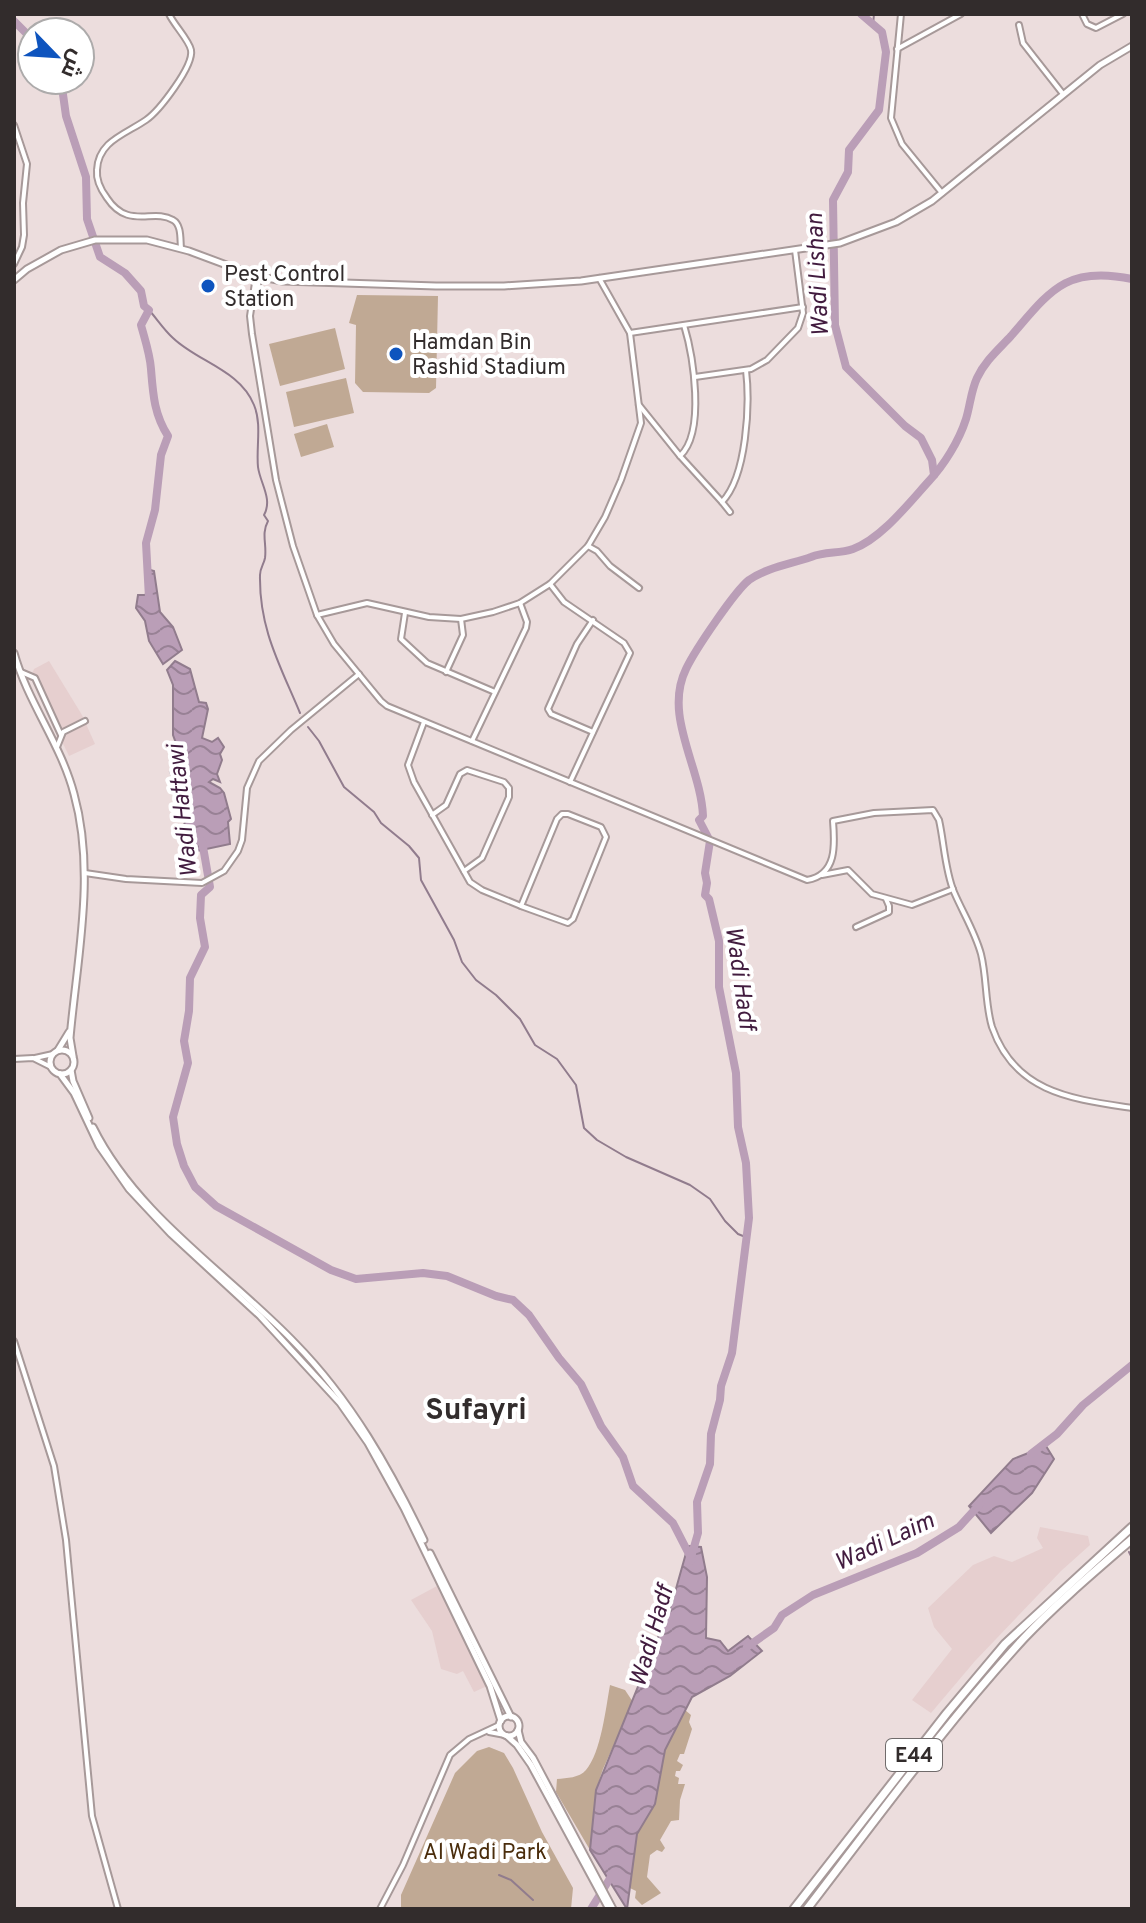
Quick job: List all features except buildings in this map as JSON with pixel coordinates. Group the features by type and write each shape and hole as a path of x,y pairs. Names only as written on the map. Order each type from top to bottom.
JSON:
{"highway":[{"name":"E44","path":"794,1909 1005,1644 1132,1527"},
{"name":"E44","path":"807,1909 922,1758 1024,1638 1132,1539"},
{"path":"1065,1599 1069,1589 1083,1577 1080,1573"}],"main road":[{"path":"14,280 61,250 95,240 147,240 258,277 336,284 504,286 599,278 840,243 871,234 896,222 942,193 1100,65 1132,46"},
{"path":"14,653 74,794 84,852 70,1044 75,1063 71,1070 97,1135 133,1187 312,1361 369,1438 408,1507 511,1717 518,1723 521,1742 533,1758 601,1892"},
{"path":"71,1027 51,1067 70,1086 105,1157 129,1189 171,1234 260,1316 317,1375 347,1412 404,1508 490,1686 506,1736 517,1745 531,1765 611,1909"},
{"path":"56,1052 67,1050 73,1056"},
{"path":"60,1074 71,1070"},
{"path":"500,1723 511,1717"},
{"path":"506,1736 518,1730"}],"street":[{"path":"169,14 191,45 192,57 154,112 110,142 103,151 97,171 103,192 116,209 128,215 175,221 181,249"},
{"path":"901,14 891,118 902,144 942,193"},
{"path":"897,49 961,14"},
{"path":"1082,14 1087,24 1096,28 1123,14"},
{"path":"1019,25 1023,43 1063,94"},
{"path":"14,125 27,164 24,235 14,264"},
{"path":"695,377 746,370 764,362 798,328 803,307 795,250"},
{"path":"258,277 250,316 252,334 276,480 293,546 317,615 334,644 387,706 807,880 848,870 870,892 912,905 953,889"},
{"path":"317,615 367,603 405,613 461,619 520,603 550,584 588,546 605,517 639,429 630,333 599,278"},
{"path":"630,333 803,307"},
{"path":"680,456 685,452 691,434 695,377 684,325"},
{"path":"722,502 733,486 742,451 748,389 746,370"},
{"path":"639,405 730,512"},
{"path":"639,429 653,424"},
{"path":"588,546 639,588"},
{"path":"550,584 564,602 624,643 630,653 570,782"},
{"path":"472,741 526,628 520,603"},
{"path":"405,613 401,631 405,645 427,663 495,692"},
{"path":"446,672 463,635 461,619"},
{"path":"593,620 577,644 548,709 551,714 593,732"},
{"path":"20,672 35,678 61,735 57,749"},
{"path":"84,875 202,883 224,871 242,840 247,788 259,761 359,674"},
{"path":"61,735 85,721"},
{"path":"424,722 408,765 414,782 473,885 521,906 565,923 571,921 605,842 604,830 568,814 559,816 521,906"},
{"path":"432,815 446,805 460,774 467,770 504,782 509,788 509,797 482,858 464,871"},
{"path":"820,875 833,858 833,821 874,813 928,809 938,814 953,889 982,957 992,1028 1014,1067 1025,1077 1059,1092 1105,1106 1132,1108"},
{"path":"856,927 889,912 884,897"},
{"path":"14,1059 56,1052"},
{"path":"33,1058 51,1067"},
{"path":"14,1341 54,1466 66,1540 92,1816 118,1909"},
{"path":"380,1909 403,1865 450,1755 459,1746 500,1723"},
{"path":"483,1733 506,1736"}],"shaded area":[{"path":"49,661 82,715 95,744 69,756 31,677 34,669"},
{"path":"1040,1527 1088,1536 1090,1545 975,1661 931,1713 912,1700 952,1649 934,1627 928,1608 973,1565 994,1556 1012,1562 1043,1548 1037,1538"},
{"path":"437,1586 487,1686 474,1692 463,1671 457,1674 441,1669 432,1631 411,1600"}],"green space":[{"name":"Hamdan Bin Rashid Stadium","path":"357,295 438,296 436,388 429,393 363,392 355,383 356,325 349,323"},
{"path":"335,328 345,369 280,386 269,344"},
{"path":"346,378 354,413 294,427 286,392"},
{"path":"327,424 334,447 301,457 294,434"},
{"path":"610,1685 625,1690 633,1702 596,1790 590,1850 556,1792 557,1779 580,1775 591,1762 602,1729"},
{"path":"685,1710 691,1715 689,1722 692,1729 684,1754 680,1754 677,1761 683,1765 675,1776 679,1778 678,1784 685,1784 679,1820 671,1821 660,1840 665,1848 662,1852 657,1850 650,1855 647,1877 661,1893 642,1905 635,1898 636,1891 630,1888 637,1834 655,1804 665,1750"},
{"name":"Al Wadi Park","path":"489,1747 504,1753 513,1768 542,1832 573,1888 571,1909 401,1909 401,1895 455,1773 477,1751"}],"water":[{"path":"147,569 154,571 160,612 173,627 182,650 163,664 149,641 145,621 136,608 138,595 145,595 150,588"},
{"path":"175,661 190,669 199,702 206,703 208,709 202,738 212,742 218,738 224,747 217,774 220,782 213,779 209,782 224,793 231,819 228,822 230,844 183,854 184,847 189,843 184,825 186,819 174,802 176,784 170,772 176,766 174,758 180,754 173,735 173,685 167,670"},
{"path":"1046,1446 1054,1459 1032,1493 991,1533 969,1506 1013,1459"},
{"path":"688,1546 701,1547 707,1577 706,1638 720,1641 728,1651 748,1636 762,1651 730,1676 692,1697 665,1750 655,1804 637,1834 627,1909 590,1850 596,1790 672,1603"}],"waterway":[{"name":"Wadi Lishan","path":"861,14 882,32 886,52 879,110 849,150 848,172 833,200 835,325 846,367 921,438 932,460 934,475"},
{"name":"Wadi Lishan","path":"873,25 874,14"},
{"name":"Wadi Hattawi","path":"63,96 66,116 86,177 87,219 100,257 125,273 141,291 144,306 149,310 141,325 150,358 155,404 168,436 161,455 155,510 146,543 149,598"},
{"name":"Wadi Hadf","path":"692,1554 698,1533 697,1502 710,1464 711,1434 732,1353 749,1218 746,1163 738,1127 736,1073 719,987 719,941 709,899 705,895 710,841 699,820 703,816 701,798 681,723 680,687 686,669 716,622 749,580 816,555 853,549 894,520 935,475 950,452 963,427 975,383 984,366 1049,294 1061,285 1091,276 1132,279"},
{"path":"149,310 183,346 239,383 254,405 258,428 258,467 267,497 264,515 268,521 265,558 260,575 263,613 272,646 300,713"},
{"path":"308,727 344,787 374,812 381,823 419,858 421,880 454,940 462,962 476,980 520,1019 535,1045 557,1059 576,1085 584,1128 597,1140 626,1157 690,1185 710,1199 738,1234 748,1238"},
{"name":"Wadi Hattawi","path":"202,841 210,887 201,895 200,918 205,947 190,978 184,1041 188,1063 173,1117 177,1144 195,1187 216,1206 331,1270 356,1279 423,1273 447,1276 513,1300 529,1315 581,1384 601,1426 623,1457 633,1486 673,1523 692,1560"},
{"name":"Wadi Laim","path":"1031,1454 1132,1365"},
{"name":"Wadi Laim","path":"747,1647 774,1628 782,1615 813,1595 917,1553 959,1527 980,1504"},
{"path":"1129,1552 1132,1558"},
{"name":"Wadi Hadf","path":"591,1909 614,1872"},
{"path":"499,1875 511,1880 533,1900"}],"place":[{"name":"Pest Control Station","path":"208,286"},
{"name":"Hamdan Bin Rashid Stadium","path":"396,354"}],"district":[{"name":"Sufayri","path":"476,1409"}]}
